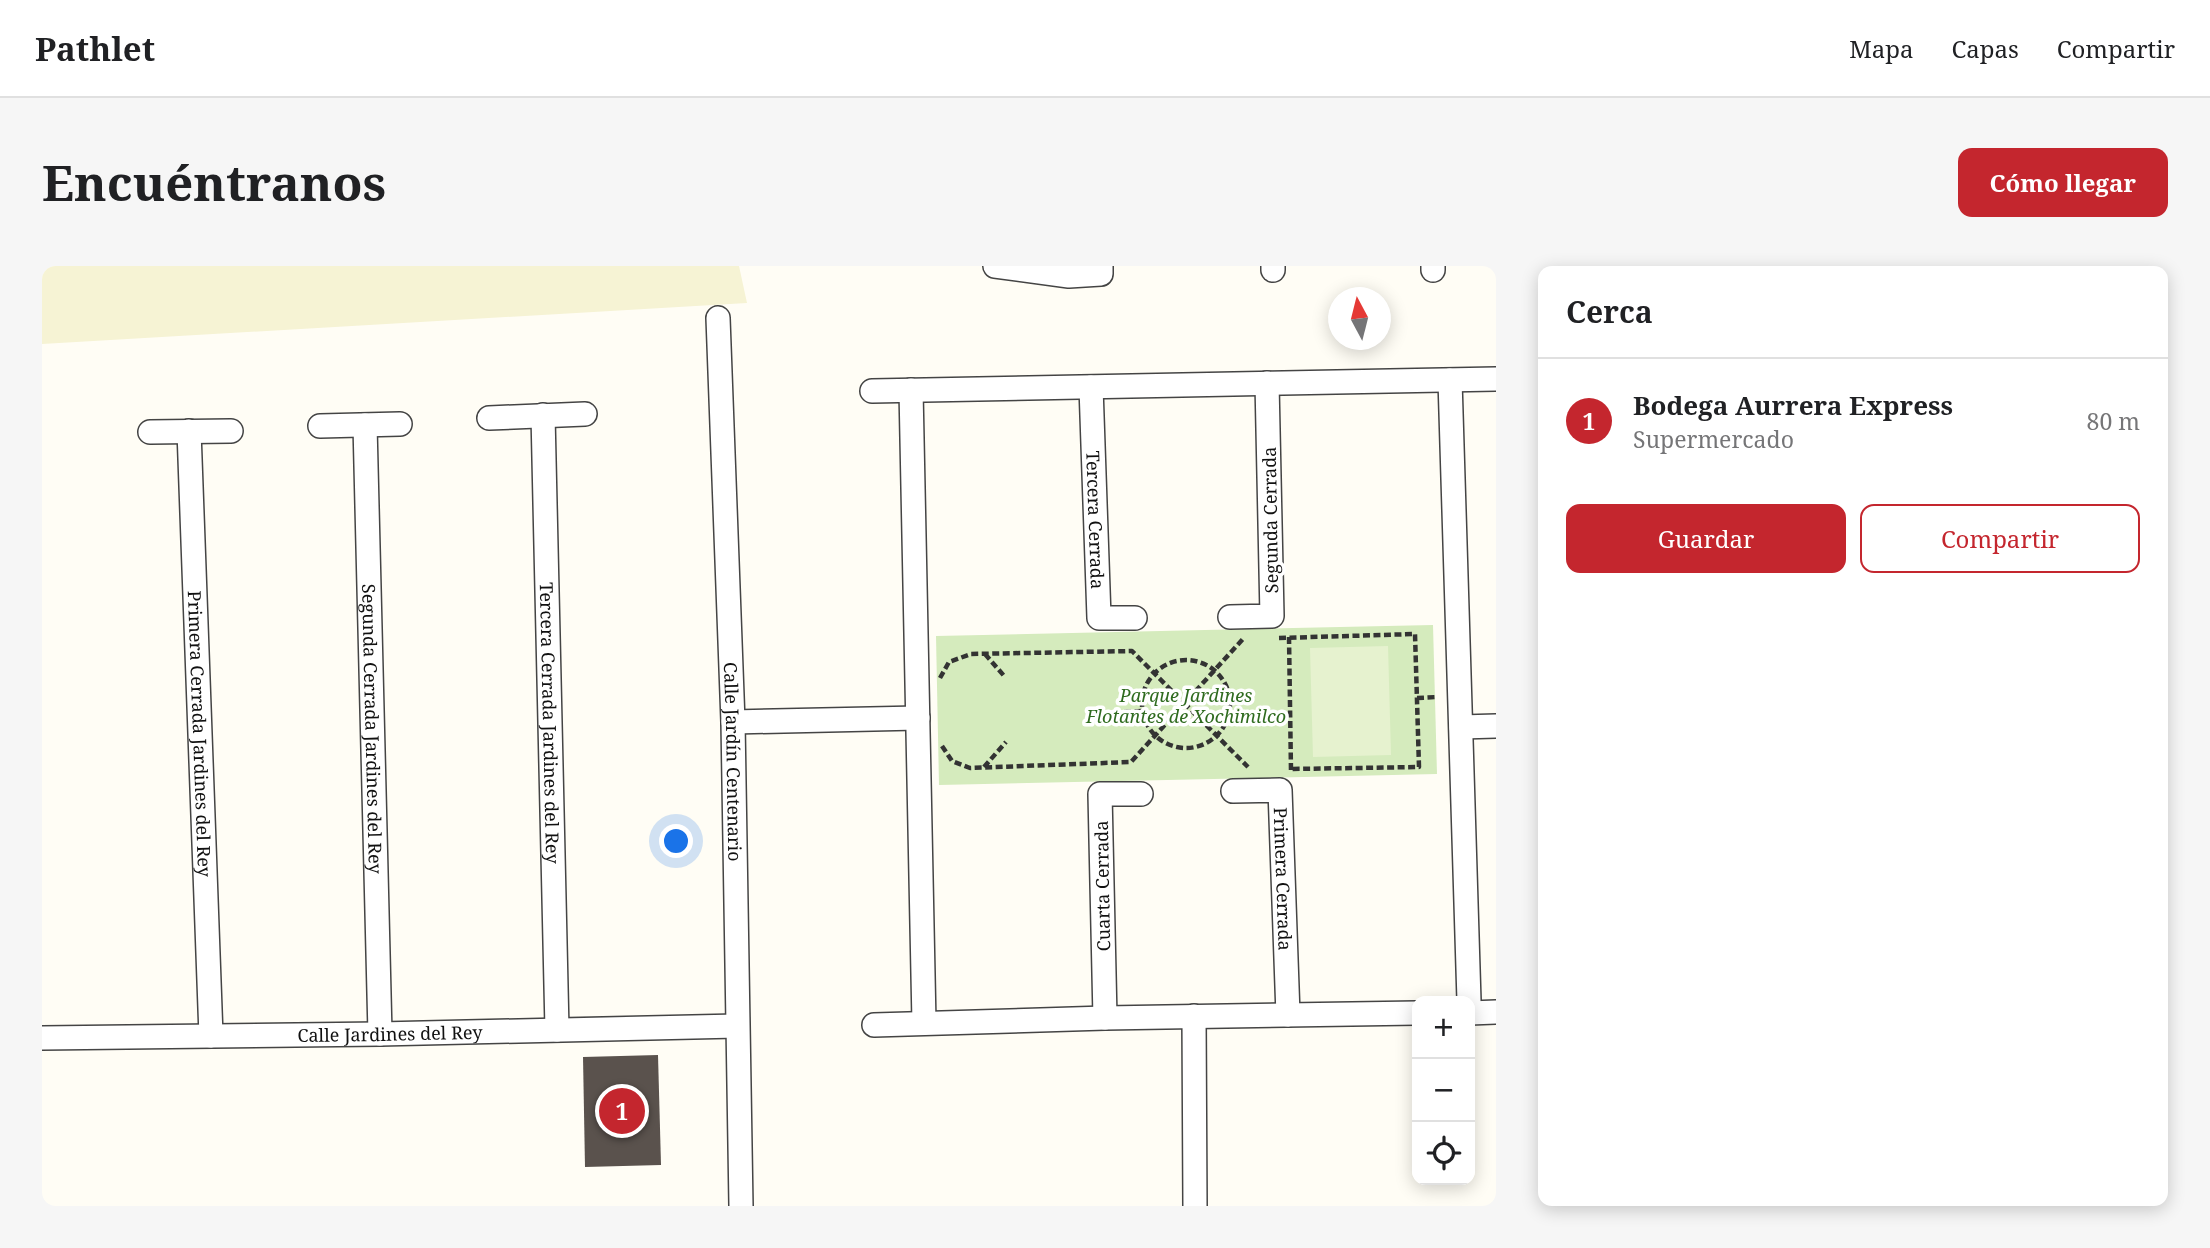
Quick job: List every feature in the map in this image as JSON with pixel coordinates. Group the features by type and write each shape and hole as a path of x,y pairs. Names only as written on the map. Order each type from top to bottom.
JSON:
{"street":[{"path":"995,266 1069,276 1101,270"},
{"name":"Calle Jardín Centenario","path":"718,318 733,722 741,1206"},
{"path":"872,391 1496,379"},
{"path":"1450,380 1469,996"},
{"name":"Segunda Cerrada","path":"1230,617 1275,627 1267,383"},
{"name":"Tercera Cerrada","path":"1091,387 1098,618 1135,618"},
{"path":"911,390 924,1023"},
{"path":"489,418 585,414"},
{"name":"Tercera Cerrada Jardines del Rey","path":"543,415 557,1030"},
{"path":"320,426 400,424"},
{"name":"Segunda Cerrada Jardines del Rey","path":"365,425 380,1034"},
{"name":"Primera Cerrada Jardines del Rey","path":"190,431 211,1036"},
{"path":"150,432 231,431"},
{"path":"733,722 918,718"},
{"path":"1461,727 1496,726"},
{"name":"Primera Cerrada","path":"1233,791 1279,780 1288,1015"},
{"name":"Cuarta Cerrada","path":"1105,1018 1100,794 1141,794"},
{"path":"1475,1013 1496,1012"},
{"path":"874,1025 1412,1013"},
{"path":"1194,1016 1195,1206"},
{"name":"Calle Jardines del Rey","path":"42,1038 737,1026"}],"path":[{"path":"1275,627 1289,637"},
{"path":"1275,627 1289,637 1415,634 1419,767 1293,769 1279,780"},
{"path":"1289,637 1293,769"},
{"path":"941,745 952,761 970,768 1132,762 1242,639 1254,638"},
{"path":"940,691 940,678 949,662 971,653 1132,652 1251,770"},
{"path":"985,653 1005,677"},
{"path":"1180,660 1196,661 1214,670 1227,687 1231,701 1225,727 1205,745 1176,748 1162,742 1151,731 1144,718 1142,702 1145,687 1154,674 1166,665 1180,660"},
{"path":"1124,712 1143,710"},
{"path":"984,768 1006,742"},
{"path":"1279,780 1293,769"}],"shaded area":[{"path":"42,266 739,266 747,303 42,344"}],"green space":[{"name":"Parque Jardines Flotantes de Xochimilco","path":"1433,625 1437,774 939,785 936,636"},
{"path":"1388,646 1391,755 1313,757 1310,648"}],"building":[{"path":"658,1055 661,1165 585,1167 583,1057"}],"place":[{"name":"Bodega Aurrera Express","path":"622,1111"}]}
